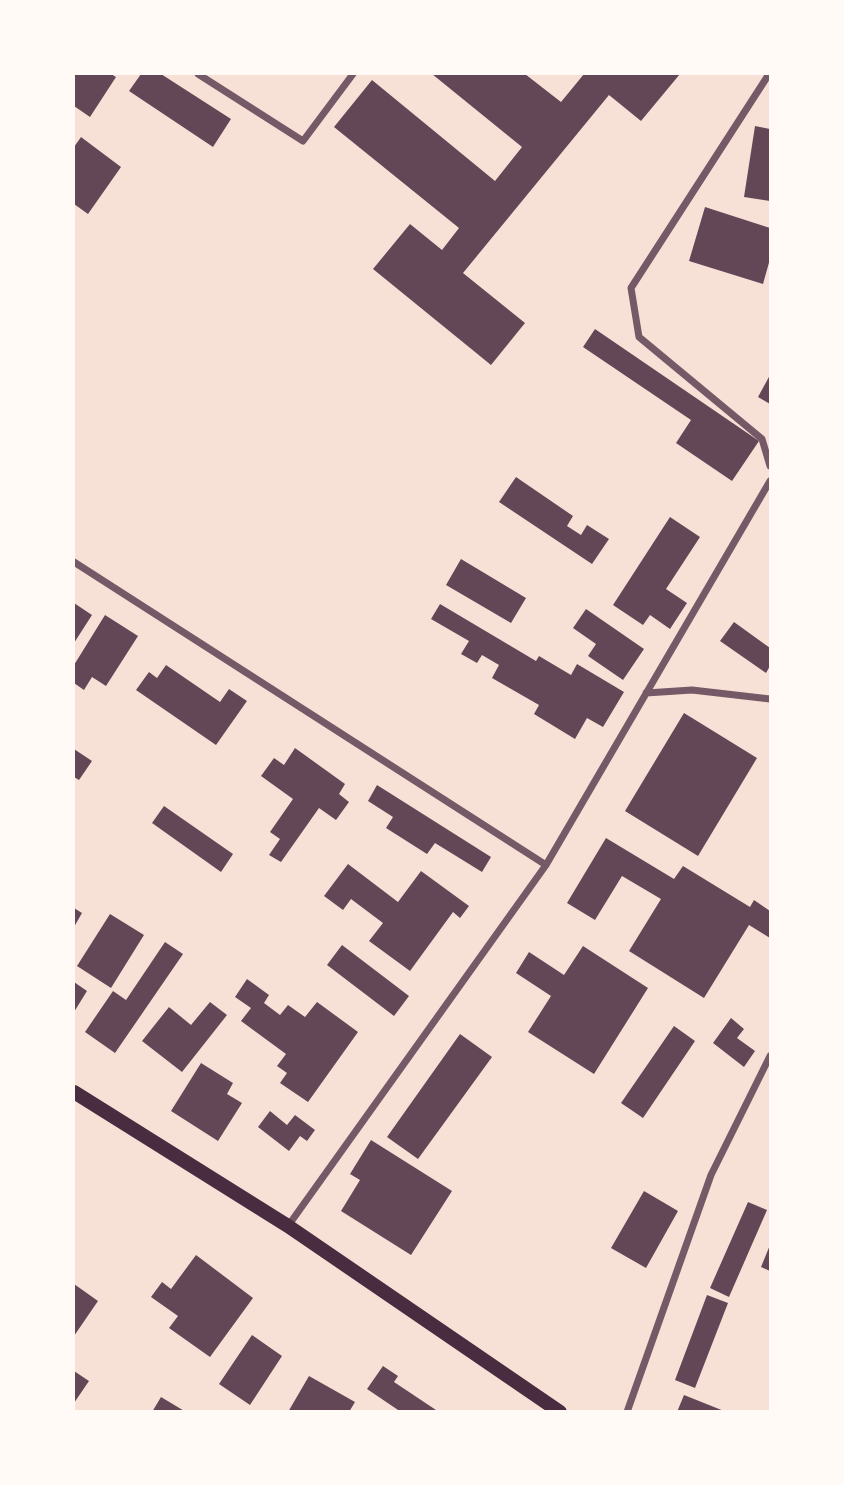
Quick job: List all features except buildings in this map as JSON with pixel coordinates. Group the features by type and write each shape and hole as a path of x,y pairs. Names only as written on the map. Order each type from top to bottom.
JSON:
{"main road":[{"path":"74,1092 288,1226 561,1412"}],"street":[{"path":"198,74 303,141 353,74"},
{"path":"769,74 631,288 639,337 762,439 771,466"},
{"path":"288,1226 546,865 771,481"},
{"path":"74,562 546,865"},
{"path":"646,693 692,690 771,699"},
{"path":"627,1412 711,1175 771,1056"}]}
